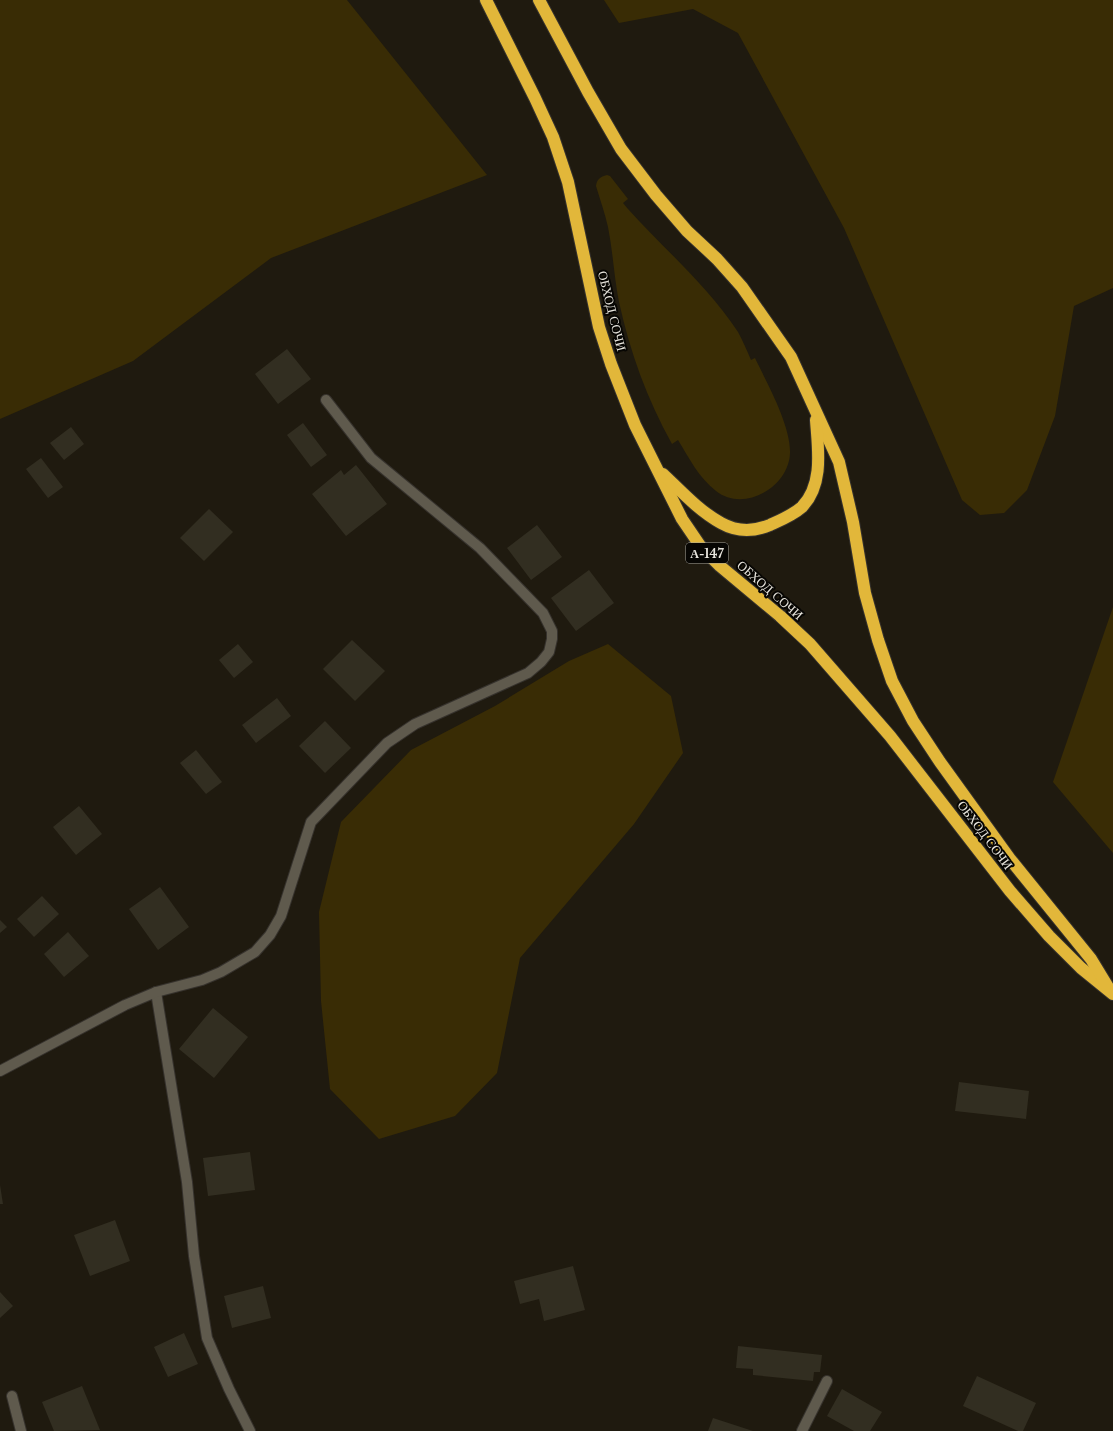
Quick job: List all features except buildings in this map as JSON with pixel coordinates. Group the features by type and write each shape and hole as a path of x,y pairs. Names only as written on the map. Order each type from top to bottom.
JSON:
{"highway":[{"name":"ОБХОД СОЧИ","path":"486,0 553,137 568,182 599,327 611,364 634,425 682,519 702,547 720,566 780,616 810,644 890,736 990,866 1039,925 1081,968 1112,993"},
{"name":"ОБХОД СОЧИ","path":"539,0 588,92 621,149 656,195 687,231 718,258 742,287 791,357 839,462 853,522 865,593 878,640 892,681 914,721 940,762 1010,859 1092,959 1112,993"},
{"name":"А-147","path":"657,469 700,508 721,523 740,530 760,529 783,519 801,508 811,494 817,478 818,460 816,413"}],"lane":[{"path":"0,1071 125,1005 156,992 208,978 255,952 270,935 281,916 311,822 387,743 415,724 528,673 542,662 549,652 552,631 543,613 480,548 371,458 326,400"},
{"path":"156,992 187,1182 194,1256 207,1338 229,1389 250,1431"},
{"path":"802,1431 827,1381"},
{"path":"12,1396 21,1431"}],"shaded area":[{"path":"0,0 347,0 487,175 271,258 133,361 0,419"},
{"path":"604,0 1113,0 1113,288 1074,306 1055,416 1027,490 1004,513 980,515 962,500 844,228 738,33 693,9 619,23"},
{"path":"607,175 610,176 628,199 623,203 628,209 700,284 726,315 738,332 751,360 755,358 766,380 787,430 790,453 788,465 782,476 774,486 763,493 751,498 739,499 727,497 716,491 699,474 678,440 672,444 663,427 640,375 623,321 608,227 596,186 599,179"},
{"path":"1113,607 1113,853 1053,782"},
{"path":"608,644 671,696 683,753 634,824 520,958 497,1073 455,1116 379,1139 330,1089 321,1001 319,912 341,822 411,750 495,706 569,661"}]}
